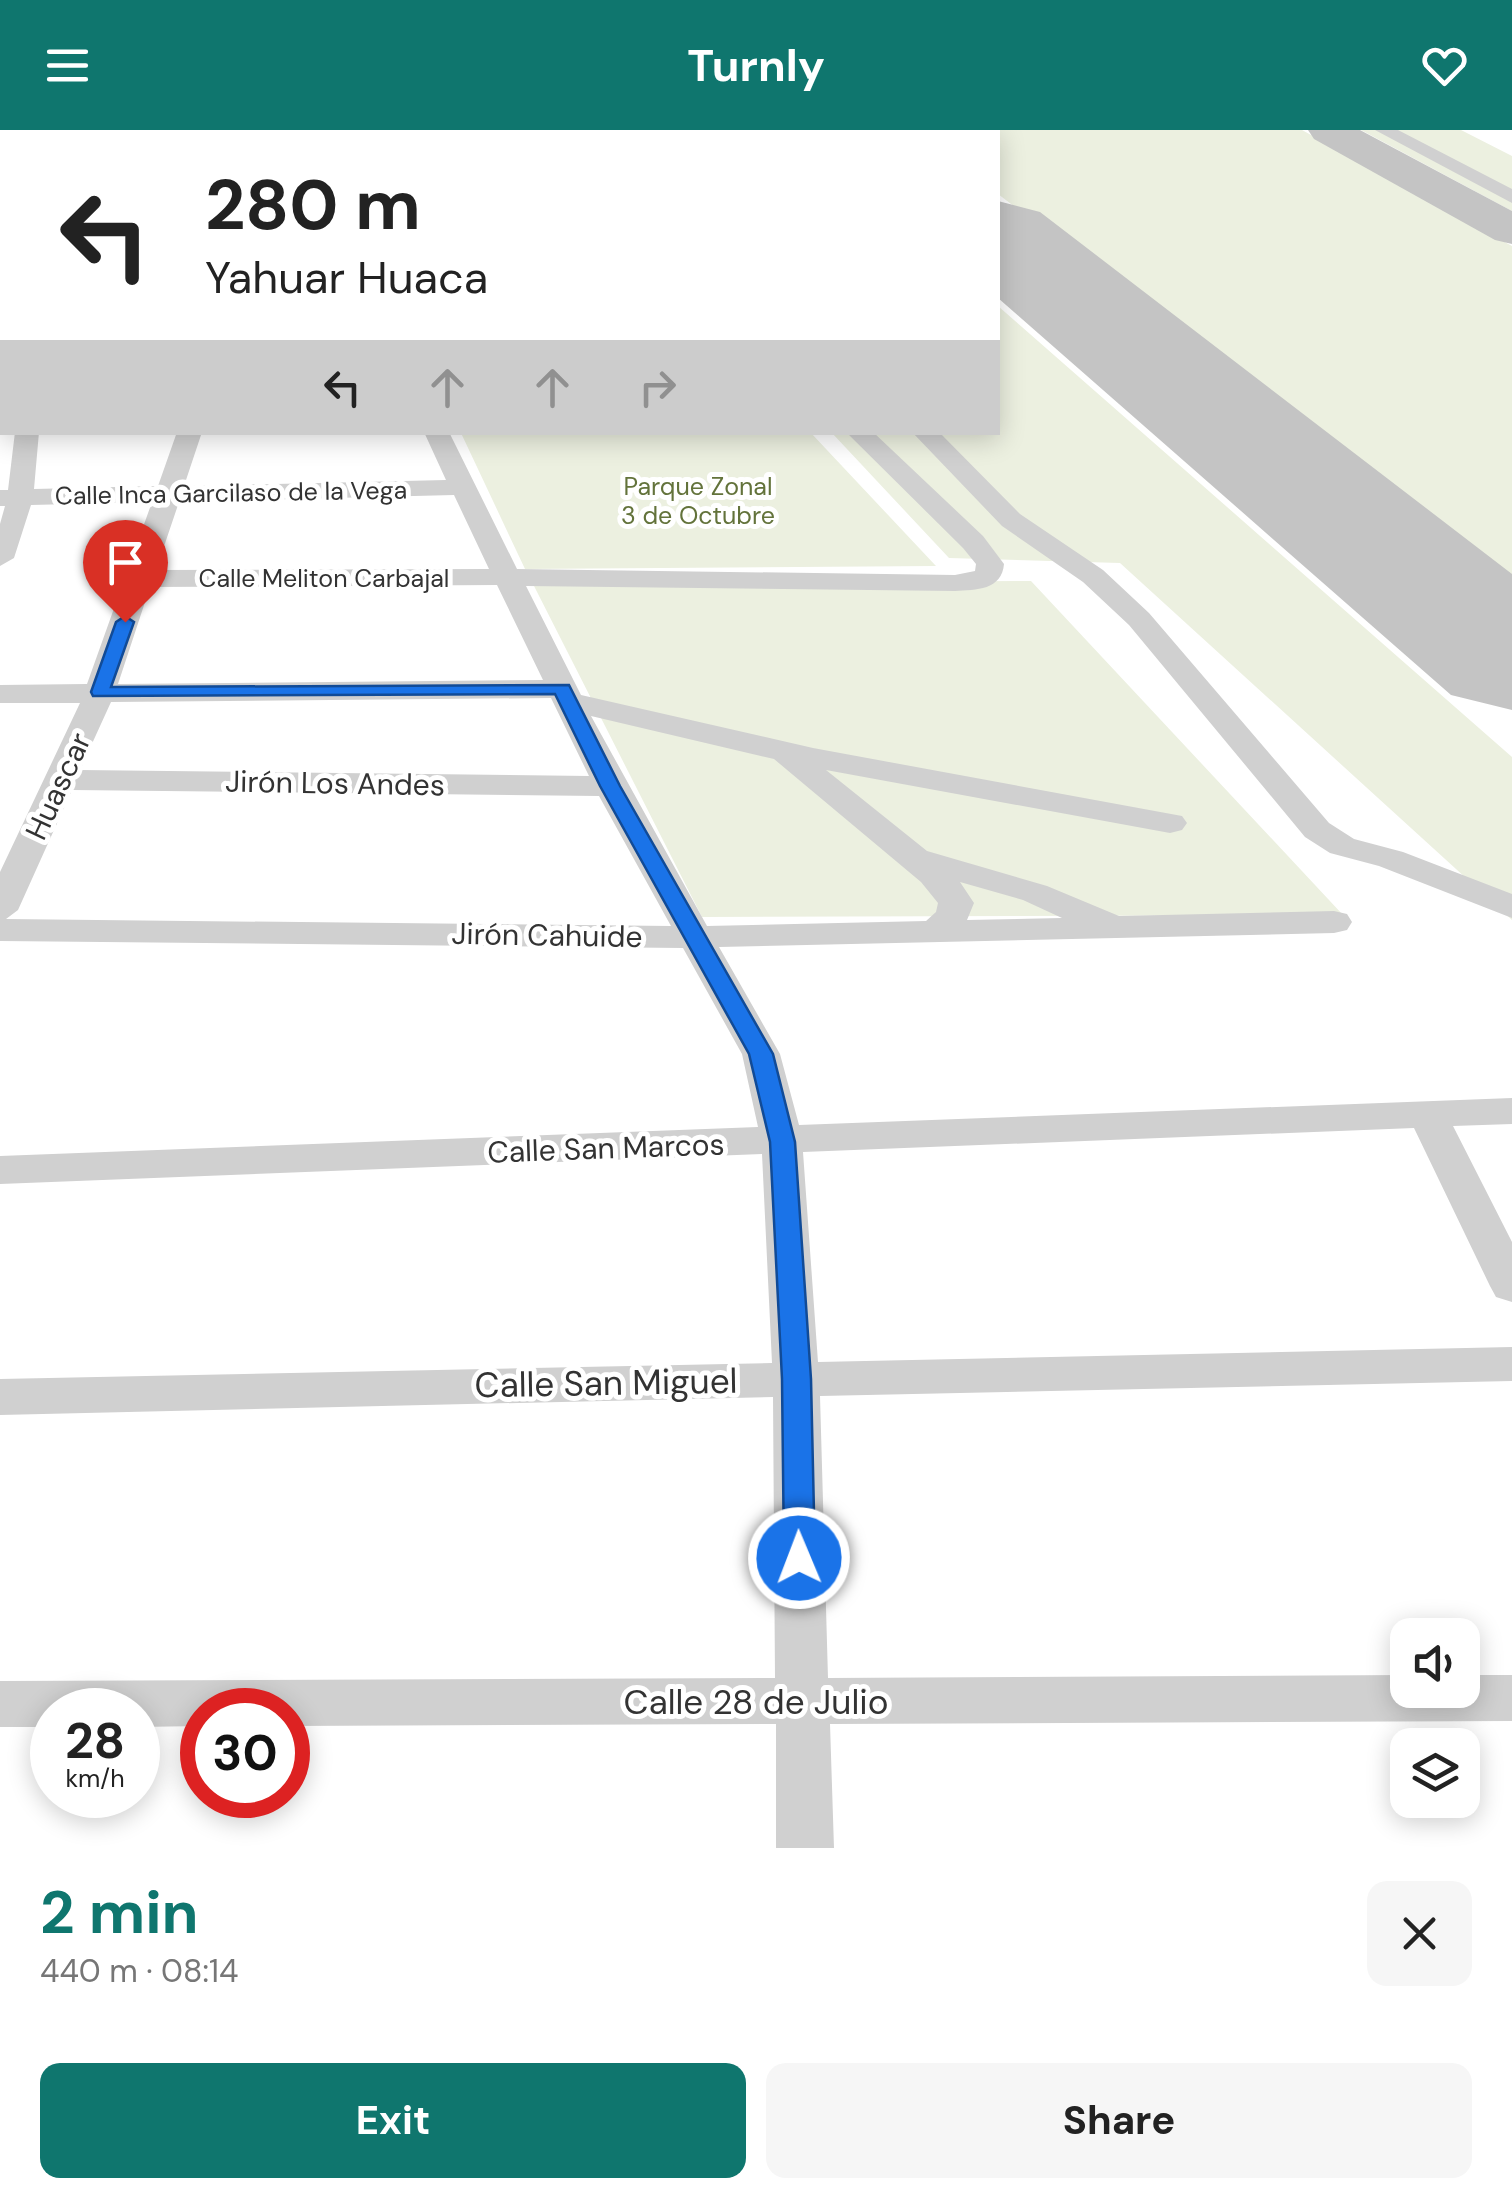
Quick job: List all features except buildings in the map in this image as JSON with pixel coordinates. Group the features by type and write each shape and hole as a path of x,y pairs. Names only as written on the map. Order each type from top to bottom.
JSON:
{"street":[{"path":"1384,130 1512,197"},
{"path":"0,558 14,530 11,498 26,435"},
{"name":"Huascar","path":"0,910 100,692 189,435"},
{"path":"437,435 610,786 761,1054 782,1142 796,1379 806,1848"},
{"name":"Calle Meliton Carbajal","path":"140,579 507,577 955,583 979,581 990,574 990,564 973,542 861,435"},
{"path":"927,435 1012,520 1093,576 1139,619 1318,830 1342,846 1391,859 1512,907"},
{"name":"Calle Inca Garcilaso de la Vega","path":"11,498 463,487"},
{"path":"0,694 565,695 782,751 1170,823"},
{"path":"782,751 888,838 916,856 953,891 956,904 951,920 933,933"},
{"name":"Jirón Los Andes","path":"61,780 610,786"},
{"path":"916,856 1035,893 1120,929"},
{"name":"Jirón Cahuide","path":"0,930 693,937 1334,922"},
{"name":"Calle San Marcos","path":"0,1170 1512,1111"},
{"path":"1428,1116 1512,1286"},
{"name":"Calle San Miguel","path":"0,1397 1512,1364"},
{"name":"Calle 28 de Julio","path":"0,1704 1512,1698"}],"green space":[{"path":"1000,130 1302,130 1512,246 1512,589 1000,196"},
{"path":"1361,130 1461,130 1512,156 1512,211"},
{"path":"1000,308 1512,757 1512,920 1120,563 949,558 834,435 1000,435"},
{"name":"Parque Zonal 3 de Octubre","path":"462,435 813,435 936,566 525,569"},
{"path":"1031,581 1343,915 702,917 533,584"}],"taxiway":[{"path":"1329,130 1512,230"}],"runway":[{"path":"1000,239 1512,658"}],"route":[{"path":"125,622 100,692 562,689 610,786 761,1054 782,1142 796,1379 799,1558"}]}
